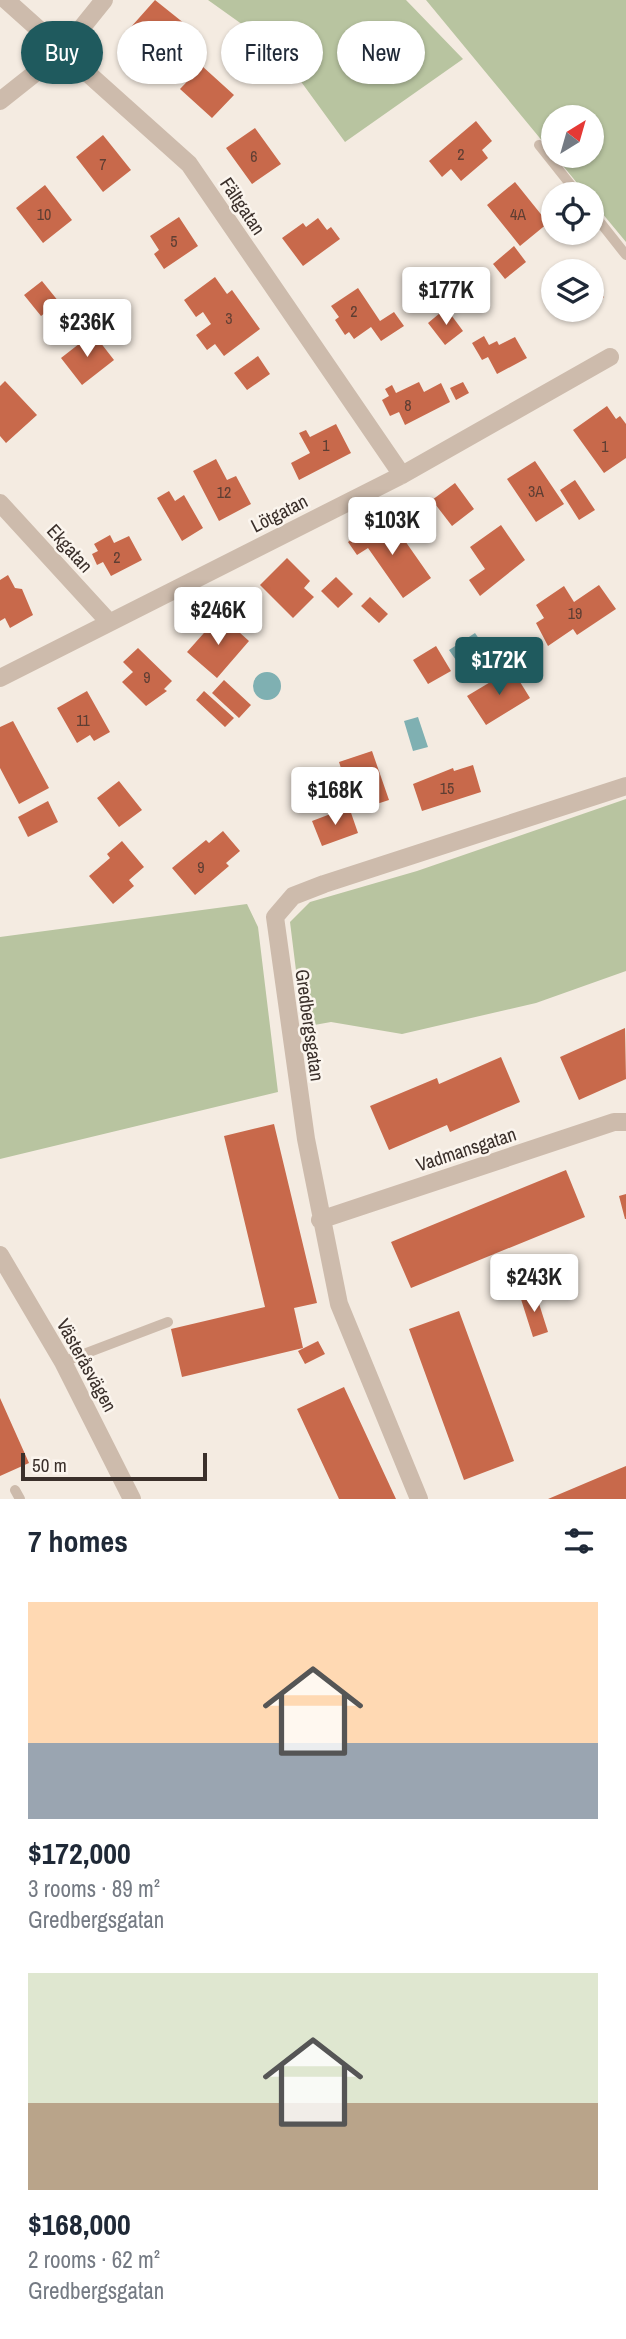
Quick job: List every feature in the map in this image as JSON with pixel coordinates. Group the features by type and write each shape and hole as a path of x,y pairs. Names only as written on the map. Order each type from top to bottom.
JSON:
{"street":[{"name":"Fältgatan","path":"6,0 29,21"},
{"path":"87,21 104,0"},
{"path":"0,101 21,84"},
{"name":"Fältgatan","path":"100,84 189,164 402,475"},
{"name":"Lötgatan","path":"0,678 402,475 610,357"},
{"name":"Ekgatan","path":"0,503 109,622"},
{"name":"Gredbergsgatan","path":"419,1499 339,1304 320,1220 275,935 275,916 293,896 324,884 626,786"},
{"name":"Vadmansgatan","path":"320,1220 614,1122 626,1122"},
{"name":"Västeråsvägen","path":"0,1255 63,1362 132,1499"}],"lane":[{"path":"539,145 568,182"},
{"path":"604,227 626,255"},
{"path":"63,1362 168,1322"}],"green space":[{"path":"208,0 406,0 463,59 345,142 303,84 323,84 323,21 237,21"},
{"path":"426,0 626,0 626,242 604,215 604,182 576,182 565,168 604,168 604,105 541,105 541,139"},
{"path":"626,799 626,971 536,1003 402,1034 331,1022 303,1027 290,922 310,902 417,871"},
{"path":"247,904 258,927 278,1092 0,1159 0,937"}],"water":[{"path":"475,633 484,646 458,663 449,650"},
{"path":"267,672 277,676 281,686 277,696 267,700 257,696 253,686 257,676"},
{"path":"418,717 428,747 413,751 404,721"}],"building":[{"path":"155,0 181,21 136,21"},
{"path":"207,71 234,95 212,118 180,89 185,84 207,84"},
{"path":"476,121 492,141 482,150 488,158 461,181 451,169 442,177 429,161"},
{"path":"255,128 281,164 252,184 226,148"},
{"path":"103,135 131,170 103,192 76,157"},
{"path":"515,182 541,214 541,229 520,246 487,205"},
{"path":"45,185 72,220 43,243 16,208"},
{"path":"179,217 198,246 164,269 154,254 159,250 150,236"},
{"path":"318,218 327,230 331,227 340,239 303,266 282,238 303,223 306,227"},
{"path":"514,246 526,262 505,279 493,264"},
{"path":"215,277 227,294 232,290 260,329 224,356 215,344 207,350 196,335 211,324 203,312 196,317 184,300"},
{"path":"42,281 59,302 41,316 24,295"},
{"path":"358,288 380,321 394,312 404,326 381,341 371,327 354,339 349,332 345,335 335,320 339,317 331,306"},
{"path":"446,308 463,331 445,345 428,323"},
{"path":"93,333 114,360 82,385 61,358"},
{"path":"484,336 489,345 497,341 499,345 515,337 527,358 497,374 488,357 482,360 472,343"},
{"path":"258,356 270,374 247,390 234,373"},
{"path":"5,381 37,415 6,443 0,436 0,386"},
{"path":"419,382 424,392 441,383 450,402 405,425 399,412 390,416 382,400 389,396 385,389 392,385 396,393"},
{"path":"463,382 469,393 456,400 450,388"},
{"path":"607,406 616,419 620,416 626,424 626,458 604,473 573,430"},
{"path":"336,424 351,453 299,480 291,463 310,453 299,433 306,430 310,437"},
{"path":"216,459 227,480 236,476 251,504 219,521 193,471"},
{"path":"535,461 564,504 536,522 507,479"},
{"path":"575,480 595,510 579,520 560,490"},
{"path":"455,483 474,509 452,526 432,500"},
{"path":"169,491 175,501 184,495 203,528 182,541 157,498"},
{"path":"380,520 389,533 396,528 431,578 403,598 368,548 357,555 348,542"},
{"path":"501,525 525,560 480,596 469,580 485,569 470,547"},
{"path":"110,535 114,543 129,536 142,560 111,576 103,562 97,565 92,554 98,551 94,544"},
{"path":"287,558 310,581 304,588 314,597 293,618 260,585"},
{"path":"8,575 15,588 22,589 33,615 10,628 5,618 0,621 0,580"},
{"path":"336,577 353,594 338,608 321,591"},
{"path":"599,585 616,609 577,635 573,629 548,646 536,623 544,618 536,605 564,586 574,602"},
{"path":"370,597 388,614 379,623 361,606"},
{"path":"220,615 249,641 217,678 187,652"},
{"path":"436,646 451,671 428,684 413,660"},
{"path":"138,648 172,681 164,689 167,691 146,706 122,682 133,672 123,662"},
{"path":"512,669 530,698 486,725 467,696"},
{"path":"224,680 251,705 239,718 212,693"},
{"path":"87,691 110,732 94,741 90,735 77,743 57,708"},
{"path":"204,691 234,718 225,727 196,700"},
{"path":"13,721 49,788 19,804 0,768 0,727"},
{"path":"372,751 389,800 355,811 339,762"},
{"path":"473,765 481,792 422,811 413,784 453,768 454,771"},
{"path":"119,781 142,810 119,827 97,798"},
{"path":"48,801 58,822 28,837 18,817"},
{"path":"349,807 358,833 322,846 312,821"},
{"path":"223,831 240,851 226,863 229,866 195,895 172,868 206,840 209,843"},
{"path":"122,841 144,867 129,880 134,886 113,904 89,876 110,858 107,854"},
{"path":"625,1028 626,1079 579,1100 560,1057"},
{"path":"501,1057 520,1102 450,1132 447,1125 389,1150 370,1106 437,1078 439,1084"},
{"path":"274,1124 317,1303 294,1308 303,1348 182,1377 171,1329 265,1307 224,1136"},
{"path":"566,1170 585,1217 411,1288 391,1242"},
{"path":"626,1194 626,1219 625,1219 619,1196"},
{"path":"535,1291 548,1332 533,1337 520,1296"},
{"path":"459,1311 514,1461 464,1480 409,1329"},
{"path":"318,1341 325,1354 305,1364 298,1351"},
{"path":"344,1387 396,1499 339,1499 297,1409"},
{"path":"0,1398 29,1463 0,1476"},
{"path":"626,1466 626,1499 548,1499"}]}
